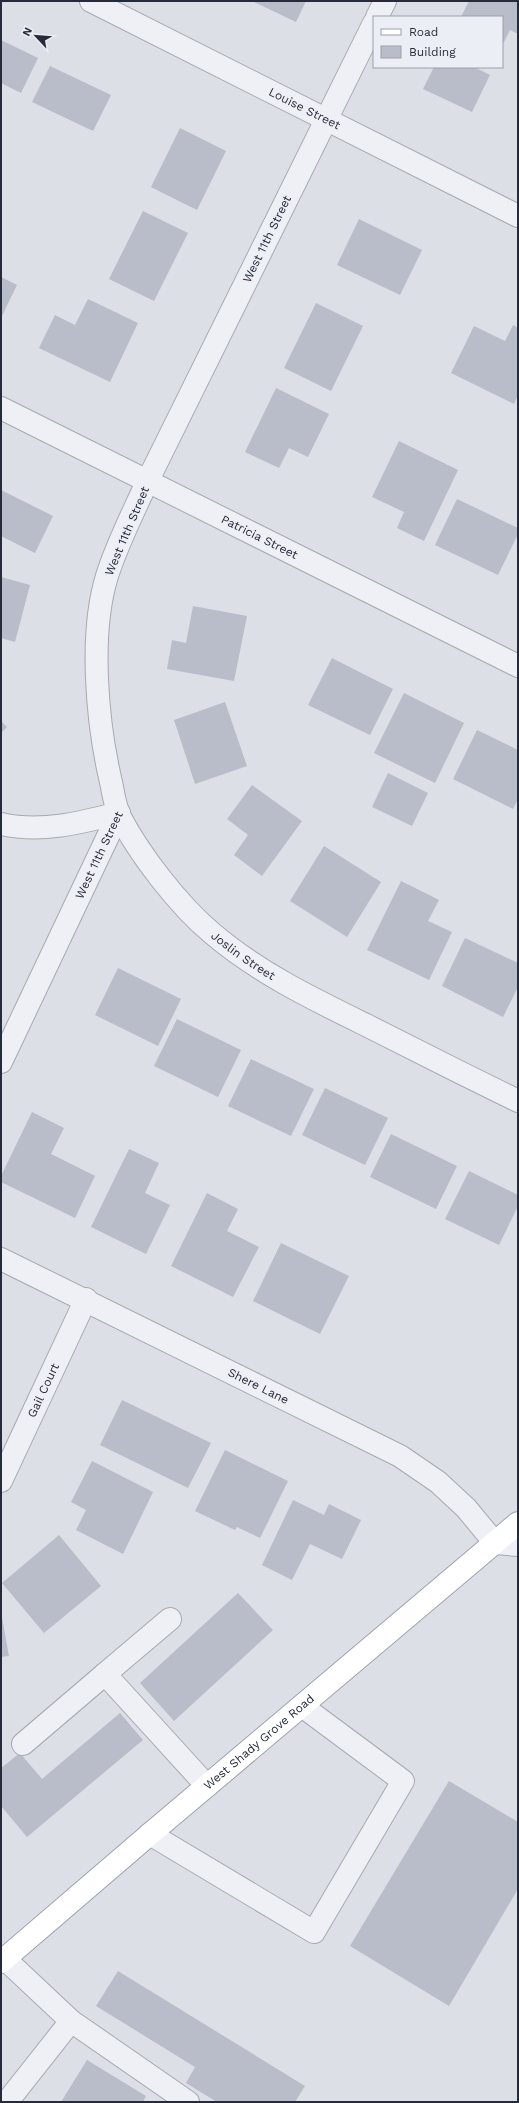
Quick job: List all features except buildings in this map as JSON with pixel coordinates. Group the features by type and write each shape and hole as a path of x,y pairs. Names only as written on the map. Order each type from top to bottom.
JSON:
{"main road":[{"name":"West Shady Grove Road","path":"3,1961 150,1834 518,1523"}],"street":[{"name":"Louise Street","path":"91,1 518,216"},
{"path":"378,16 385,1"},
{"name":"West 11th Street","path":"1,1062 119,813 104,751 98,704 99,617 107,577 121,540 147,482 373,25"},
{"name":"Patricia Street","path":"1,408 518,666"},
{"path":"1,824 17,828 67,826 119,813"},
{"name":"Joslin Street","path":"119,813 144,854 184,906 213,934 247,959 296,990 518,1101"},
{"name":"Shere Lane","path":"1,1259 86,1299 400,1456 438,1482 466,1508 495,1543"},
{"name":"Gail Court","path":"1,1481 86,1299"},
{"path":"495,1543 518,1545"},
{"path":"23,1744 170,1619"},
{"path":"105,1674 207,1786"},
{"path":"150,1834 314,1932 403,1781 302,1706"},
{"path":"3,1961 71,2021 188,2102"},
{"path":"7,2102 71,2021"}]}
